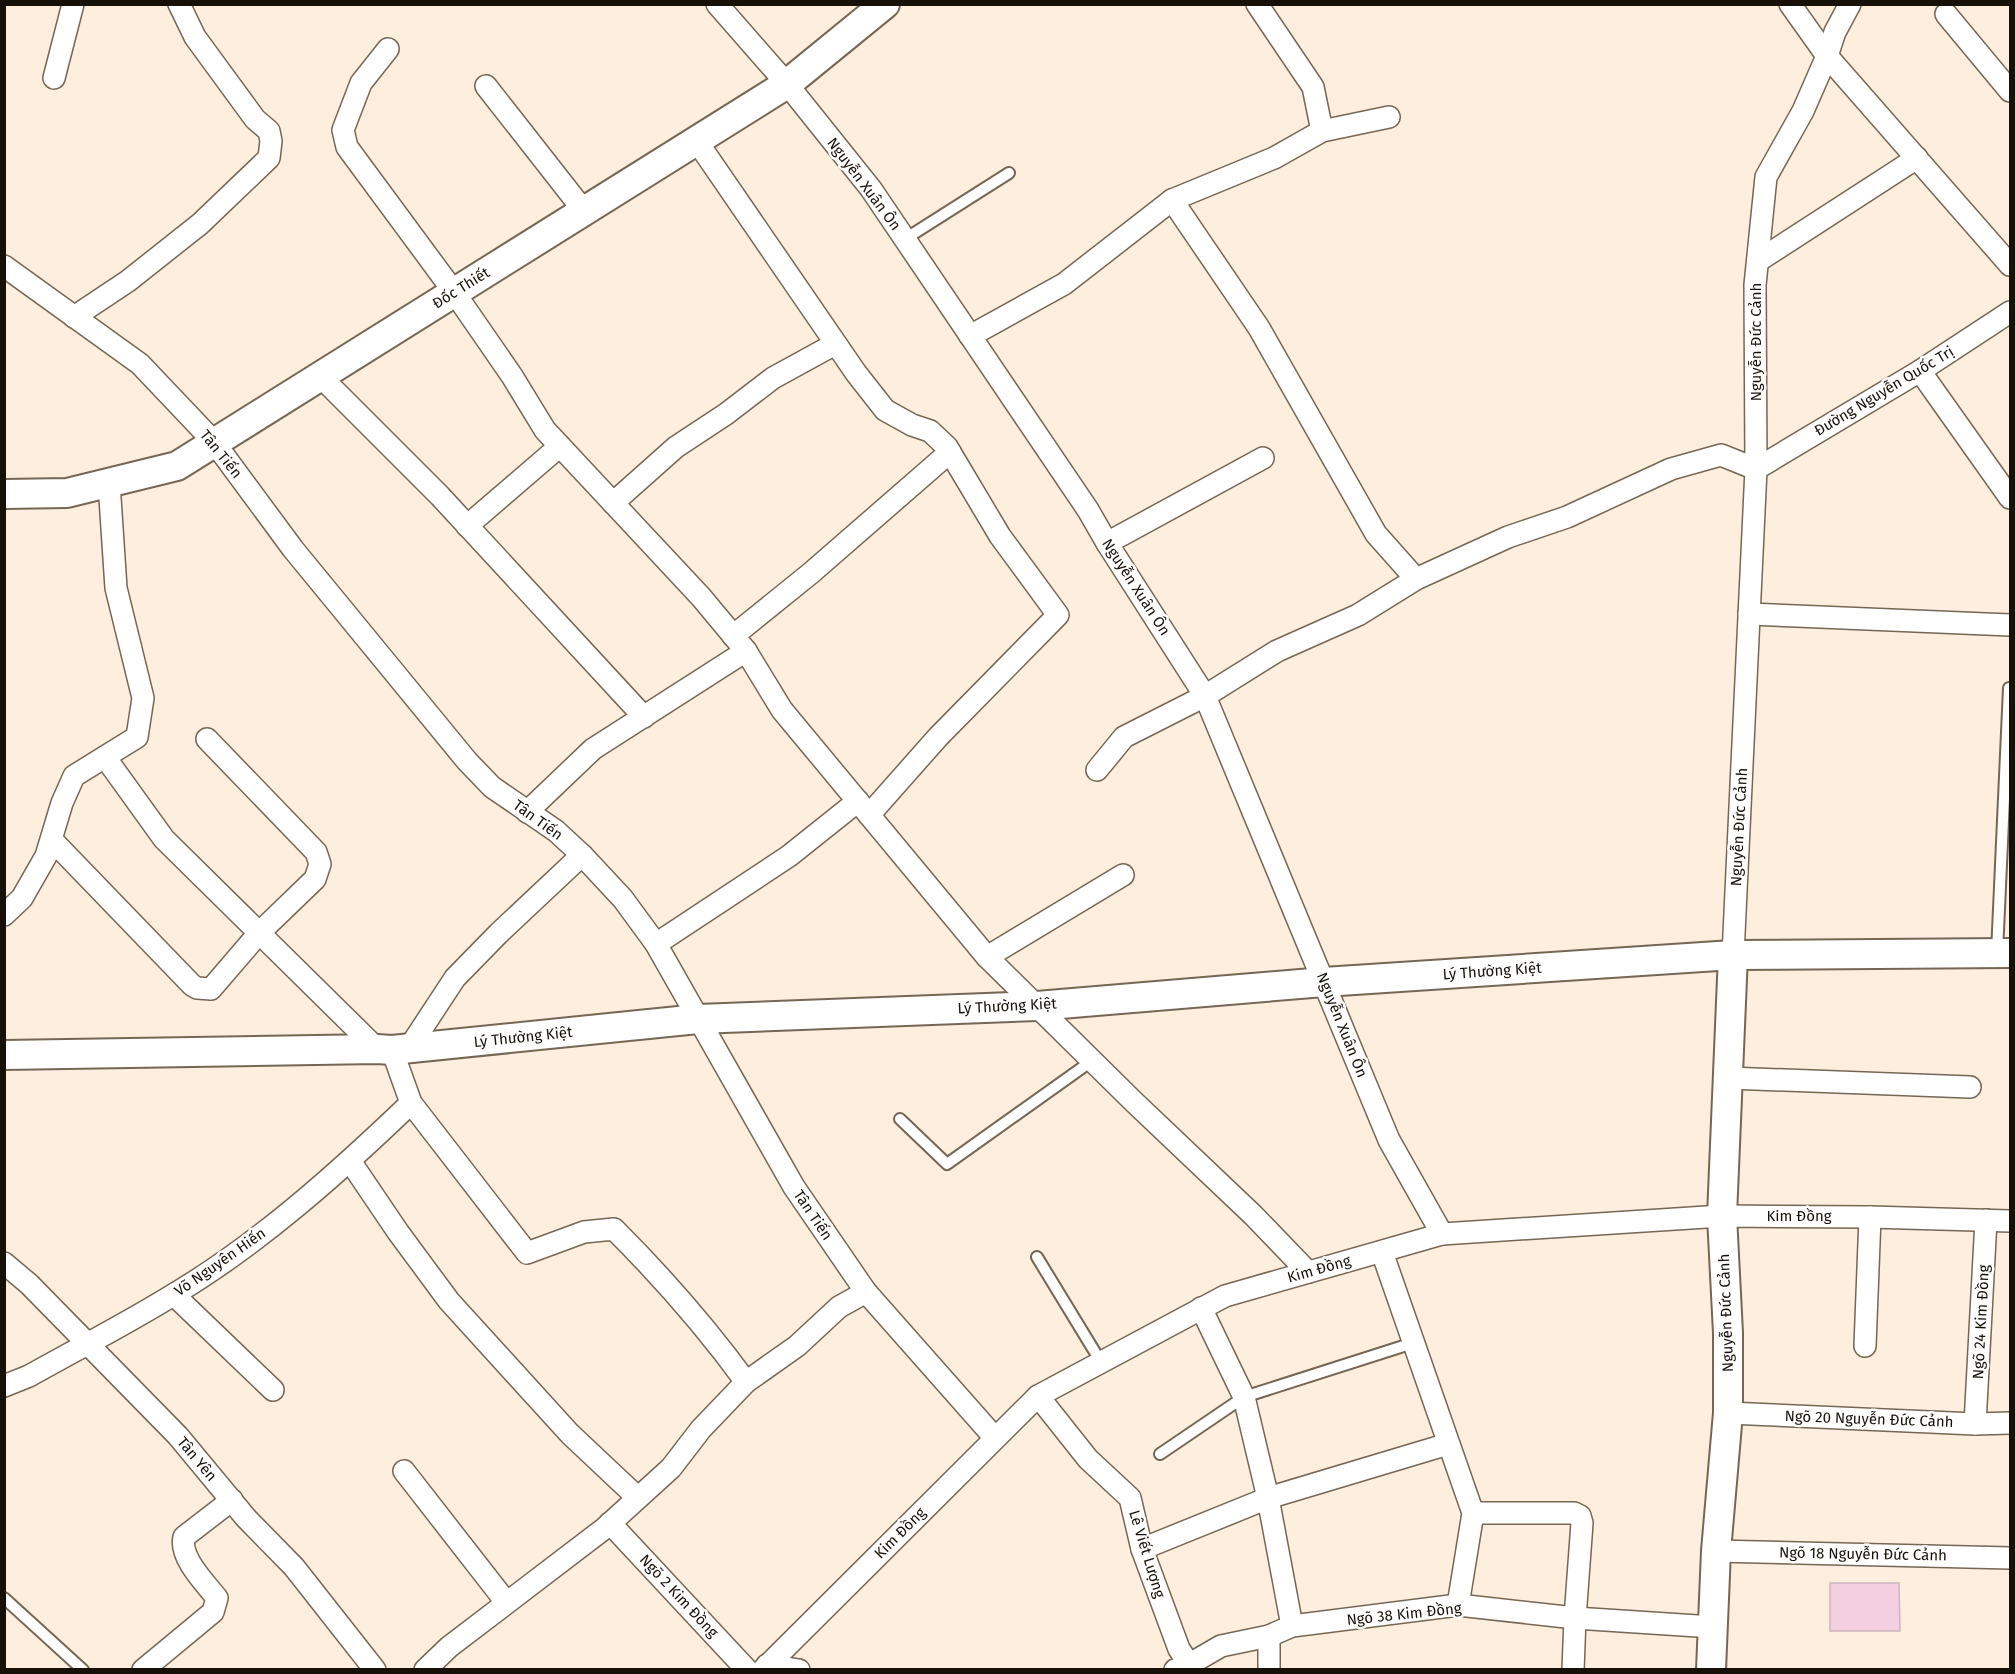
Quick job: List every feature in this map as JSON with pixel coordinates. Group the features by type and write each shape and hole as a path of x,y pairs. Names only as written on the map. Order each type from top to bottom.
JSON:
{"street":[{"path":"54,78 73,4"},
{"path":"74,316 128,281 200,224 269,158 271,141 269,131 255,119 195,37 179,4"},
{"name":"Nguyễn Xuân Ôn","path":"717,4 787,84 871,189 1088,510 1205,696 1389,1140 1442,1234"},
{"name":"Đốc Thiết","path":"4,494 67,493 177,466 787,84 885,4"},
{"path":"1257,4 1313,87 1322,131"},
{"path":"1790,4 1827,56 2010,265"},
{"name":"Nguyễn Đức Cảnh","path":"1711,1670 1716,1551 1728,1413 1728,1333 1722,1216 1756,469 1755,285 1766,177 1803,111 1835,32 1850,4"},
{"path":"1946,14 2010,92"},
{"path":"388,49 361,83 343,130 347,147 454,292 512,376 545,430 701,597 740,643 782,710 987,957 1253,1215 1308,1272"},
{"path":"486,86 584,211"},
{"path":"970,336 1064,284 1172,200 1274,158 1322,131 1389,117"},
{"path":"656,944 863,808 1034,642 1058,615 1000,536 951,452 930,431 912,425 885,410 856,373 696,140"},
{"path":"1758,261 1917,158"},
{"path":"1172,200 1259,328 1376,534 1416,579"},
{"name":"Tân Tiến","path":"4,266 140,364 214,442 293,549 434,722 492,787 556,831 623,899 656,944 794,1187 866,1292 995,1438"},
{"name":"Đường Nguyễn Quốc Trị","path":"1756,469 1920,371 2010,312"},
{"path":"613,503 676,447 726,414 773,378 835,344"},
{"path":"1920,371 2010,498"},
{"path":"320,376 440,496 644,717"},
{"path":"467,526 560,446"},
{"path":"527,812 593,749 644,717 740,643 811,573 951,452"},
{"path":"1097,770 1124,737 1205,696 1277,651 1358,615 1416,579 1508,537 1567,517 1671,469 1720,455 1756,469"},
{"path":"1107,543 1263,458"},
{"path":"4,915 22,898 46,856 62,803 74,776 137,737 142,698 116,588 109,483"},
{"path":"1749,614 2010,625"},
{"path":"52,840 197,988 207,990 214,987 258,933 315,879 320,864 316,852 207,739"},
{"path":"105,757 164,839 258,933 393,1049 411,1103 527,1253 584,1232 614,1229 662,1277 713,1337 746,1382"},
{"path":"393,1049 455,978 582,855"},
{"path":"987,957 1123,875"},
{"name":"Lý Thường Kiệt","path":"4,1055 393,1049 698,1019 1037,1005 1324,982 1733,955 2004,953"},
{"path":"1729,1078 1970,1088"},
{"name":"Võ Nguyên Hiến","path":"4,1386 29,1376 174,1295 254,1240 350,1161 411,1103"},
{"path":"350,1161 398,1232 449,1301 570,1434 638,1498"},
{"name":"Kim Đồng","path":"759,1668 1038,1396 1225,1296 1442,1234 1722,1216 2010,1221"},
{"path":"1864,1346 1870,1217"},
{"name":"Ngõ 24 Kim Đồng","path":"1975,1424 1986,1220"},
{"path":"1382,1252 1473,1513 1458,1605"},
{"name":"Tân Yên","path":"4,1263 29,1284 178,1436 232,1500 294,1567 375,1670"},
{"path":"425,1670 449,1647 506,1602 610,1524 671,1468 701,1429 746,1382 797,1346 839,1307 866,1292"},
{"path":"174,1295 273,1390"},
{"path":"1202,1308 1244,1397 1268,1498 1292,1626"},
{"name":"Lê Viết Lượng","path":"1038,1396 1088,1459 1130,1498 1142,1549 1186,1668"},
{"name":"Ngõ 20 Nguyễn Đức Cảnh","path":"1728,1413 1975,1424 2010,1423"},
{"path":"1142,1549 1268,1498 1448,1444"},
{"path":"404,1471 506,1602"},
{"path":"143,1670 213,1612 217,1598 188,1558 183,1541 184,1537 232,1500"},
{"path":"1473,1513 1574,1513 1580,1516 1582,1524 1575,1618 1574,1670"},
{"name":"Ngõ 2 Kim Đồng","path":"610,1524 759,1668"},
{"name":"Ngõ 18 Nguyễn Đức Cảnh","path":"1716,1551 2010,1558"},
{"name":"Ngõ 38 Kim Đồng","path":"1186,1668 1221,1646 1269,1636 1292,1626 1458,1605 1575,1618 1713,1627"},
{"path":"1269,1636 1269,1670"},
{"path":"759,1668 799,1670"}],"lane":[{"path":"905,239 1009,173"},
{"path":"2004,953 2009,688"},
{"path":"900,1119 947,1164 1093,1060"},
{"path":"1037,1257 1101,1362"},
{"path":"1160,1454 1244,1397 1413,1343"},
{"path":"4,1598 83,1670"}],"building":[{"path":"1830,1583 1899,1583 1900,1631 1830,1631"}]}
